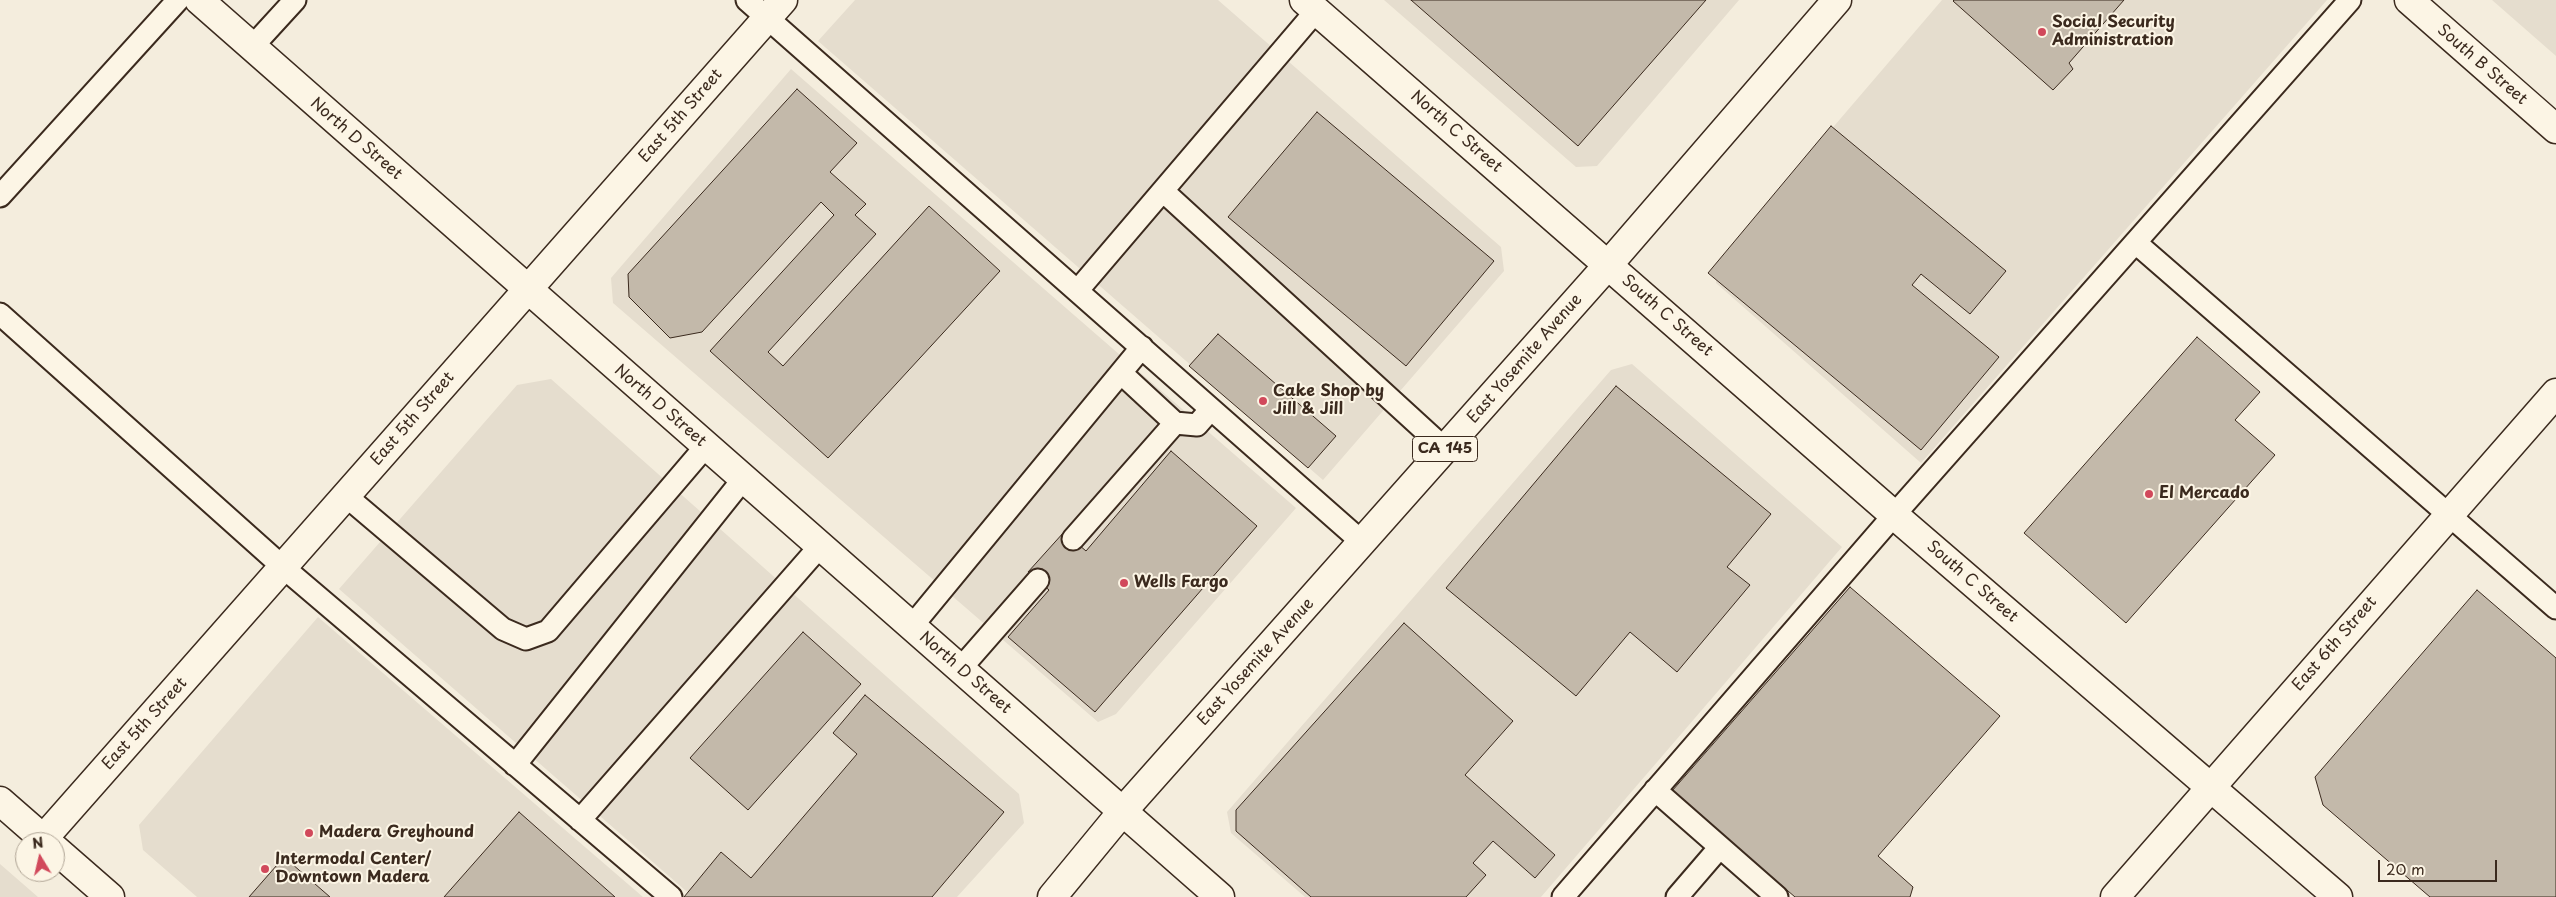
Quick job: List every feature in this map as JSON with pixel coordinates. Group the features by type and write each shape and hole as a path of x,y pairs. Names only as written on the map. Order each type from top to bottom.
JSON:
{"street":[{"name":"North D Street","path":"199,0 1220,897"},
{"name":"East Yosemite Avenue","path":"1052,897 1122,812 1608,265 1837,0"},
{"name":"South B Street","path":"2409,0 2556,129"},
{"name":"North C Street","path":"1310,5 1608,265"},
{"name":"East 5th Street","path":"57,832 346,496 775,9"},
{"name":"South C Street","path":"1608,265 1894,515 2338,897"},
{"name":"East 6th Street","path":"2115,897 2448,514 2556,393"},
{"path":"0,800 36,832"},
{"path":"65,858 110,897"}],"lane":[{"path":"0,196 178,0"},
{"path":"252,47 295,0"},
{"path":"747,0 775,9 1078,290 1362,542"},
{"path":"1563,897 1894,515 2350,0"},
{"path":"1078,290 1163,191 1310,5"},
{"path":"1163,191 1445,449"},
{"path":"2136,243 2556,608"},
{"path":"0,314 284,568 671,897"},
{"path":"912,626 1142,347"},
{"path":"1121,372 1175,423 1197,425 1211,409"},
{"path":"1076,542 1086,523 1175,423"},
{"path":"346,496 503,629 526,639 548,631 706,446"},
{"path":"515,766 744,478"},
{"path":"580,820 821,545"},
{"path":"961,668 1036,586"},
{"path":"1655,790 1777,897"},
{"path":"1677,897 1720,847"}],"shaded area":[{"path":"855,0 1218,0 1501,247 1504,271 1323,480 818,41"},
{"path":"1384,0 1739,0 1597,166 1576,167"},
{"path":"1942,0 2327,0 1921,463 1716,283 1716,264"},
{"path":"2492,0 2556,0 2556,56"},
{"path":"791,69 1296,508 1116,714 1098,722 613,303 611,278"},
{"path":"1632,364 1842,547 1541,897 1305,897 1231,833 1227,812 1611,370"},
{"path":"551,379 1019,794 1024,823 957,897 693,897 339,589 517,385"},
{"path":"318,617 643,897 197,897 143,850 139,825"},
{"path":"0,864 15,877 15,882 21,882 38,897 0,897"}],"building":[{"path":"1411,0 1706,0 1578,146"},
{"name":"Social Security Administration","path":"1954,0 2124,0 2069,63 2073,69 2053,90"},
{"path":"797,89 857,143 830,172 866,204 855,215 876,234 768,352 783,366 929,206 1000,271 828,458 710,351 834,215 821,202 702,332 670,338 629,297 628,274"},
{"path":"1317,112 1494,261 1406,366 1228,217"},
{"path":"1831,126 2006,271 1970,314 1921,274 1912,285 1999,357 1921,450 1708,273"},
{"name":"Cake Shop by Jill & Jill","path":"1218,334 1336,436 1308,468 1189,366"},
{"name":"El Mercado","path":"2197,337 2260,392 2235,420 2275,455 2126,623 2024,533"},
{"path":"1616,386 1771,514 1727,567 1750,585 1677,672 1630,632 1576,696 1446,588"},
{"name":"Wells Fargo","path":"1171,451 1257,526 1095,712 1008,637 1049,590 1028,572 1064,532 1086,551"},
{"path":"1850,587 2000,716 1878,856 1913,887 1910,897 1795,897 1672,791"},
{"path":"2477,590 2556,658 2556,897 2430,897 2323,805 2315,777"},
{"path":"1404,623 1513,721 1465,775 1555,855 1535,878 1493,841 1473,863 1486,875 1466,897 1311,897 1236,831 1236,810"},
{"path":"803,632 861,684 748,810 690,758"},
{"path":"865,695 1004,812 932,897 684,897 721,852 751,878 857,754 833,733"},
{"path":"519,812 615,897 444,897"},
{"path":"284,857 330,897 249,897"}],"place":[{"name":"Social Security Administration","path":"2042,32"},
{"name":"Cake Shop by Jill & Jill","path":"1263,401"},
{"name":"El Mercado","path":"2149,494"},
{"name":"Wells Fargo","path":"1124,583"},
{"name":"Madera Greyhound","path":"309,833"},
{"name":"Intermodal Center/ Downtown Madera","path":"265,869"}]}
